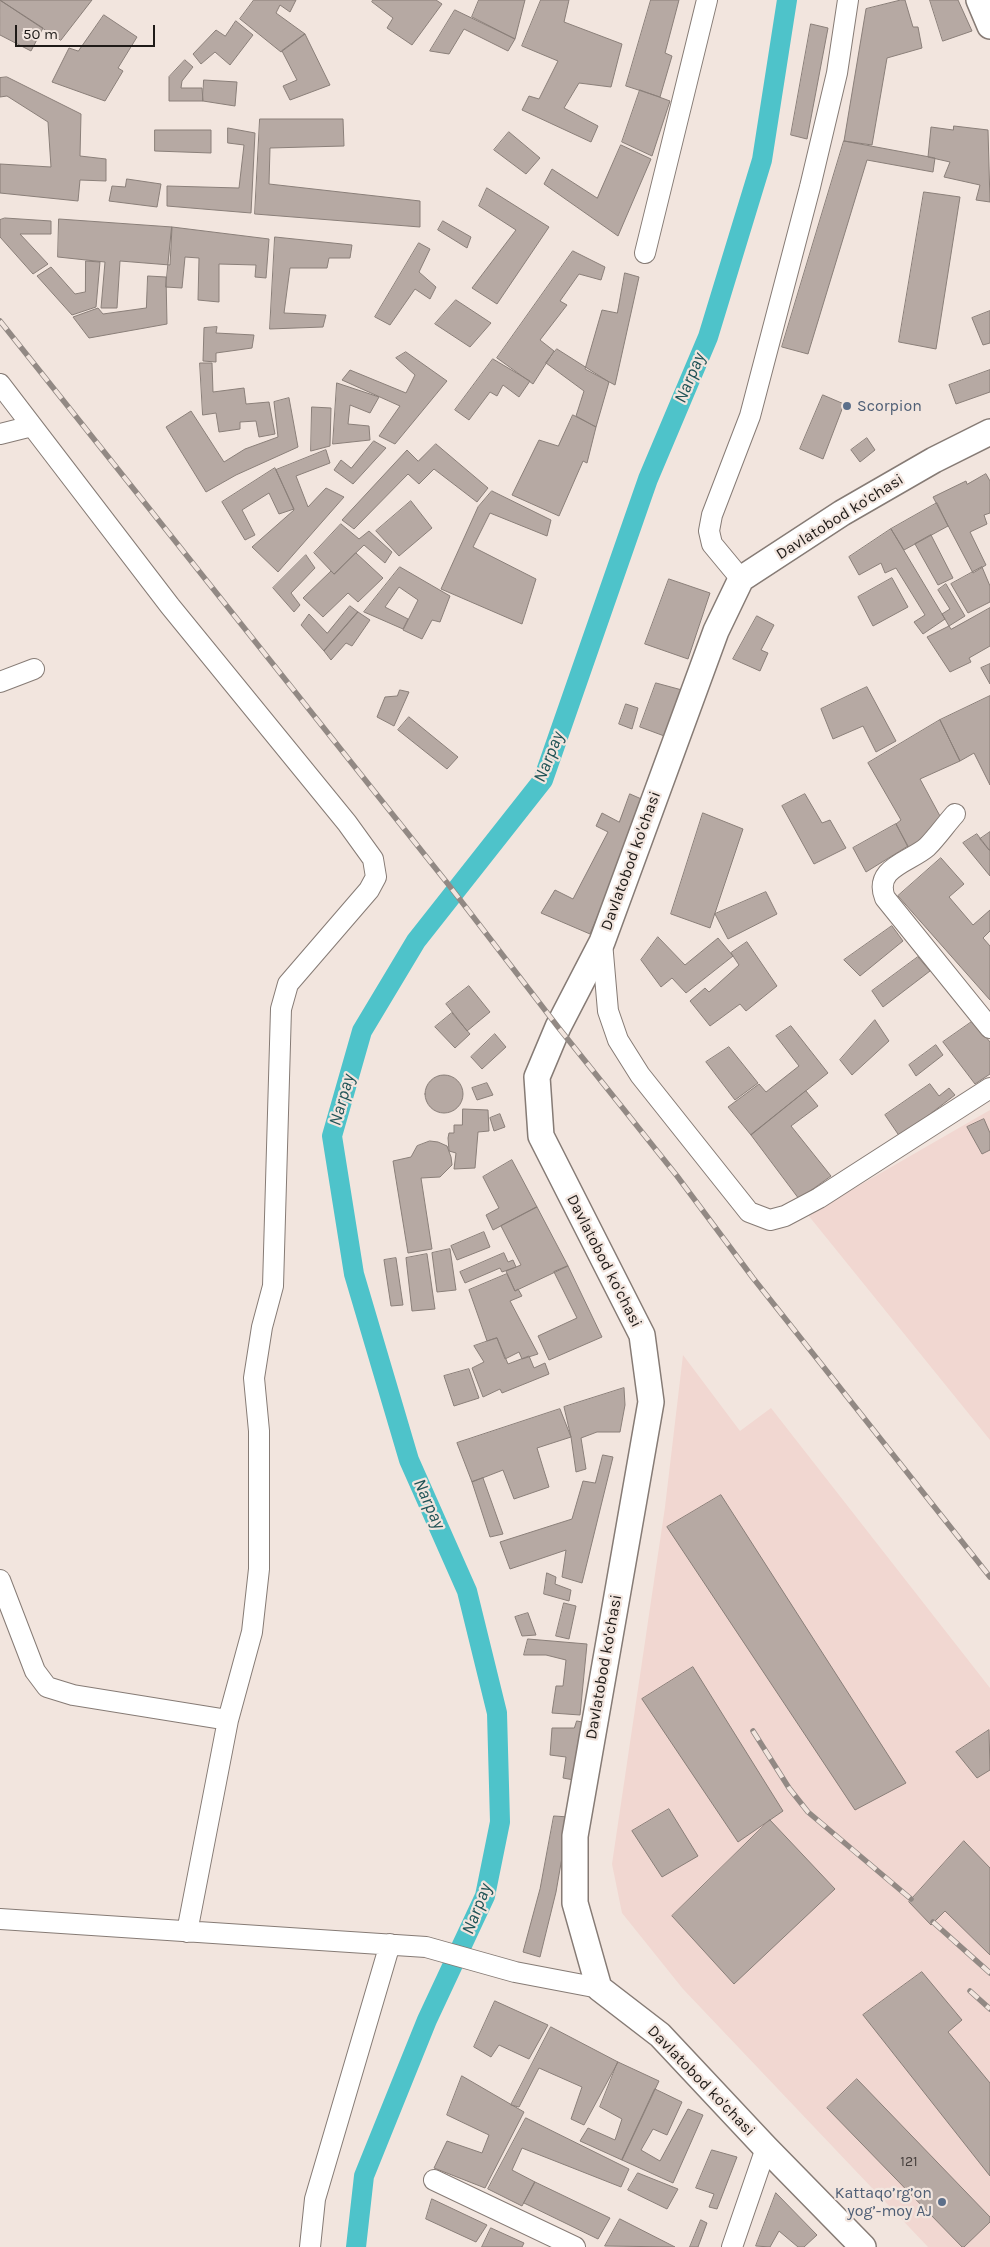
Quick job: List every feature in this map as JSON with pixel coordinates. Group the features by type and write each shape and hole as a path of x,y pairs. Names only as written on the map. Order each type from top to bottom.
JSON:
{"street":[{"path":"645,253 707,0"},
{"path":"741,579 712,544 709,531 712,516 750,416 810,187 837,73 848,0"},
{"path":"978,0 990,26"},
{"path":"0,384 170,606 347,823 374,859 376,877 368,890 288,984 281,1009 272,1286 262,1327 254,1378 259,1431 259,1569 252,1632 228,1720 187,1932"},
{"path":"0,434 32,426"},
{"name":"Davlatobod ko'chasi","path":"863,2247 766,2148 660,2034 599,1988 575,1903 575,1836 651,1402 642,1335 541,1136 537,1077 558,1027 602,942 716,631 741,579 842,513 934,460 990,432"},
{"path":"0,682 34,669"},
{"path":"955,814 926,847 895,867 884,878 881,888 885,898 990,1028"},
{"path":"602,942 608,1011 618,1040 640,1075 749,1212 770,1220 785,1216 819,1198 990,1088"},
{"path":"0,1580 35,1671 47,1687 73,1695 228,1720"},
{"path":"0,1919 426,1947 515,1972 599,1988"},
{"path":"310,2247 315,2199 390,1944"},
{"path":"732,2247 766,2148"},
{"path":"434,2180 575,2247"}],"shaded area":[{"path":"990,1110 990,1440 808,1215"},
{"name":"Kattaqo’rg’on yog’-moy AJ","path":"683,1355 740,1431 771,1408 990,1688 990,2247 928,2247 683,1989 622,1913 612,1864 665,1507"}],"building":[{"path":"0,0 43,28 31,51 0,35"},
{"path":"0,0 92,0 61,40"},
{"path":"254,0 296,0 290,12 280,5 276,13 305,34 281,52 240,19"},
{"path":"373,0 436,0 442,4 412,45 387,28 393,18 372,2"},
{"path":"479,0 525,0 515,39 472,17"},
{"path":"541,0 569,0 564,22 622,44 611,87 579,83 564,108 598,126 591,142 522,110 529,96 539,99 558,61 522,46"},
{"path":"651,0 679,0 665,53 672,56 660,97 626,86"},
{"path":"905,0 913,27 918,27 922,48 887,58 872,145 844,141 866,9"},
{"path":"930,0 958,0 972,31 943,41"},
{"path":"455,10 515,39 508,51 464,29 449,54 430,51"},
{"path":"104,15 137,37 118,68 123,71 105,101 52,82 69,48 78,51"},
{"path":"236,21 253,35 230,65 215,52 201,64 193,54 216,30 225,36"},
{"path":"811,24 828,28 807,139 791,135"},
{"path":"305,34 330,85 290,100 283,86 297,80 282,51"},
{"path":"185,60 193,67 182,81 181,88 202,88 203,101 169,101 169,77"},
{"path":"7,77 81,114 80,156 106,159 106,181 80,180 78,201 0,193 0,164 51,167 48,122 7,96 0,97 0,78"},
{"path":"204,80 237,82 235,106 203,101"},
{"path":"640,90 670,101 652,156 622,142"},
{"path":"260,119 343,119 344,146 270,148 269,184 420,201 420,227 255,214"},
{"path":"954,126 988,130 990,202 976,200 980,185 944,177 950,162 928,157 931,127 953,130"},
{"path":"228,128 255,133 251,213 167,206 167,186 239,188 244,145 228,143"},
{"path":"155,130 211,130 211,153 155,151"},
{"path":"509,132 540,158 526,174 494,150"},
{"path":"844,141 935,158 933,172 867,160 808,354 782,347"},
{"path":"621,145 651,159 618,236 544,184 552,169 597,198"},
{"path":"127,179 161,184 157,207 109,201 112,186 125,187"},
{"path":"487,188 549,227 497,304 472,288 516,230 479,206"},
{"path":"924,192 960,197 936,349 899,342"},
{"path":"5,218 51,221 51,234 20,234 48,264 33,274 0,237 0,220"},
{"path":"59,219 172,227 170,265 120,261 117,308 101,308 105,262 58,257"},
{"path":"443,221 471,237 467,248 438,230"},
{"path":"172,227 269,239 266,278 255,277 256,265 219,264 219,302 198,300 199,258 185,257 182,288 166,287"},
{"path":"275,237 352,245 350,258 329,258 327,268 290,268 284,313 326,315 323,327 270,329"},
{"path":"419,243 430,249 419,272 436,287 430,299 415,289 390,325 375,317"},
{"path":"573,251 605,267 601,280 579,274 560,301 567,305 540,340 554,351 533,384 497,358"},
{"path":"86,261 100,262 96,307 72,315 37,276 51,267 75,294 85,292"},
{"path":"625,273 639,277 615,385 585,369 602,310 617,313"},
{"path":"148,276 166,277 167,324 89,338 73,317 98,308 103,314 146,308"},
{"path":"456,300 491,323 470,347 435,324"},
{"path":"990,311 990,343 983,345 972,318"},
{"path":"217,327 216,333 254,335 252,348 216,353 216,362 203,361 204,328"},
{"path":"557,349 609,382 596,427 576,416 584,391 546,363"},
{"path":"406,352 447,381 395,444 379,436 400,406 342,380 350,370 406,393 415,375 396,358"},
{"path":"493,359 530,381 519,397 503,385 497,396 490,392 469,420 455,410"},
{"path":"200,363 212,363 213,392 244,388 246,404 269,402 275,434 259,437 256,421 240,422 240,429 219,432 216,413 203,415"},
{"path":"990,370 990,392 956,404 949,385"},
{"path":"337,383 379,397 370,413 350,405 348,424 369,426 370,440 333,444"},
{"path":"823,395 844,404 823,459 800,449"},
{"path":"289,398 298,447 236,475 206,492 166,427 191,411 224,462 245,449 278,437 274,402"},
{"path":"312,407 331,408 330,446 311,451"},
{"path":"573,415 596,427 587,463 583,461 559,516 512,495 539,440 558,446"},
{"path":"867,438 875,450 860,462 851,450"},
{"path":"374,441 386,448 353,484 334,470 341,460 351,468"},
{"path":"436,444 488,488 477,502 434,469 419,484 408,474 354,529 342,520 407,450 418,461"},
{"path":"326,450 330,463 296,476 308,507 326,488 344,497 278,572 252,547 294,510 276,470"},
{"path":"275,468 294,509 279,514 269,493 242,510 255,535 245,540 222,502"},
{"path":"986,474 990,481 990,513 984,515 987,524 970,532 986,565 973,573 933,497 966,481 967,484"},
{"path":"492,491 551,520 547,536 490,513 473,547 536,579 522,624 441,589 478,507"},
{"path":"411,501 432,528 399,556 376,531"},
{"path":"937,503 948,526 904,550 891,529"},
{"path":"341,524 359,539 369,531 392,552 385,563 364,545 334,574 314,553"},
{"path":"891,529 945,619 923,634 914,622 925,615 896,568 885,573 881,563 859,575 849,557"},
{"path":"931,535 953,578 938,585 915,544"},
{"path":"356,553 383,578 358,602 348,593 323,617 303,598 331,571 334,574"},
{"path":"306,555 315,568 291,593 300,605 294,612 273,588"},
{"path":"400,567 450,596 440,622 432,620 422,639 403,630 418,600 399,587 385,607 408,619 403,629 364,612"},
{"path":"982,567 990,586 990,602 968,613 951,584"},
{"path":"892,578 908,607 873,626 858,597"},
{"path":"669,579 710,593 688,659 645,644"},
{"path":"946,584 965,616 949,626 942,614 950,609 938,590"},
{"path":"350,606 358,612 324,651 301,625 309,614 327,633"},
{"path":"990,608 990,646 969,658 971,662 950,672 927,637 949,626 951,629"},
{"path":"358,612 370,620 352,646 346,643 331,660 324,651"},
{"path":"757,616 774,625 761,650 768,653 760,671 733,659"},
{"path":"990,664 990,684 981,668"},
{"path":"656,683 682,690 667,737 640,727"},
{"path":"867,687 896,741 876,752 863,726 833,739 821,709"},
{"path":"400,690 409,692 394,726 377,717 385,697 397,696"},
{"path":"990,696 990,785 974,753 960,761 940,720"},
{"path":"626,704 638,708 632,729 619,724"},
{"path":"409,717 458,757 447,769 398,730"},
{"path":"940,720 960,761 920,779 947,829 910,851 896,824 901,820 868,763"},
{"path":"630,794 646,801 590,934 541,913 555,890 573,899 608,832 596,826 602,813 619,822"},
{"path":"805,794 822,823 830,820 846,848 814,864 782,806"},
{"path":"703,813 743,829 710,928 671,914"},
{"path":"896,824 908,846 866,872 853,848"},
{"path":"990,832 990,849 989,850 980,839"},
{"path":"977,834 990,851 990,876 963,843"},
{"path":"941,858 964,884 949,897 973,925 990,910 990,931 983,938 990,946 990,1000 898,896"},
{"path":"766,892 777,914 728,939 715,914"},
{"path":"892,926 903,941 860,976 844,960"},
{"path":"658,937 685,965 718,938 733,956 686,993 672,978 661,987 641,960"},
{"path":"747,942 777,986 746,1011 740,1004 710,1026 690,1001 705,988 709,992 739,965 731,953"},
{"path":"918,957 930,971 883,1007 872,991"},
{"path":"469,986 490,1012 467,1031 446,1004"},
{"path":"452,1013 470,1034 455,1048 435,1027"},
{"path":"875,1020 889,1041 852,1075 840,1060"},
{"path":"973,1021 990,1042 990,1074 975,1084 943,1042"},
{"path":"791,1026 828,1073 751,1135 728,1107 759,1084 766,1092 799,1066 776,1036"},
{"path":"495,1034 506,1047 482,1069 471,1057"},
{"path":"936,1045 943,1055 916,1076 909,1065"},
{"path":"729,1047 758,1083 735,1100 706,1062"},
{"path":"444,1075 458,1080 463,1094 458,1108 444,1113 430,1108 425,1094 430,1080"},
{"path":"487,1083 493,1095 477,1100 472,1088"},
{"path":"930,1084 939,1096 949,1088 955,1095 900,1137 885,1115"},
{"path":"806,1091 818,1106 791,1126 831,1176 799,1199 751,1135"},
{"path":"463,1109 488,1110 489,1131 478,1132 475,1168 454,1169 456,1153 449,1151 448,1138 449,1133 454,1133 454,1125 462,1125"},
{"path":"500,1114 505,1127 494,1131 490,1118"},
{"path":"984,1119 990,1133 990,1150 982,1154 967,1127"},
{"path":"430,1141 447,1146 452,1165 440,1177 421,1178 432,1249 408,1253 393,1161 411,1157 417,1146"},
{"path":"512,1160 537,1207 493,1230 486,1215 499,1208 483,1177"},
{"path":"537,1207 568,1266 515,1291 506,1271 521,1265 501,1226"},
{"path":"484,1232 490,1247 457,1260 451,1246"},
{"path":"450,1249 456,1290 437,1292 432,1253"},
{"path":"504,1253 508,1262 513,1260 516,1267 502,1272 500,1268 465,1283 460,1272"},
{"path":"427,1254 435,1309 412,1311 406,1258"},
{"path":"396,1258 403,1305 391,1306 384,1260"},
{"path":"568,1266 602,1337 549,1360 538,1336 577,1318 554,1272"},
{"path":"507,1274 515,1291 518,1289 522,1296 510,1301 538,1354 522,1359 519,1352 505,1359 497,1338 487,1341 469,1290"},
{"path":"497,1338 508,1364 529,1356 534,1368 545,1363 549,1374 502,1393 500,1389 483,1397 472,1368 484,1362 474,1346"},
{"path":"469,1369 479,1398 454,1406 444,1376"},
{"path":"624,1388 625,1405 620,1432 597,1432 581,1438 586,1469 576,1472 564,1407"},
{"path":"560,1409 571,1437 537,1448 549,1487 514,1499 503,1470 472,1482 457,1443"},
{"path":"603,1455 613,1457 582,1583 562,1577 566,1550 510,1569 500,1542 572,1519 583,1481 595,1483"},
{"path":"483,1478 503,1534 490,1537 472,1482"},
{"path":"721,1495 906,1783 855,1810 667,1527"},
{"path":"547,1573 556,1577 555,1584 571,1590 569,1601 544,1594"},
{"path":"564,1603 576,1606 569,1639 556,1636"},
{"path":"528,1613 536,1635 522,1636 515,1617"},
{"path":"528,1639 587,1644 580,1715 552,1713 556,1686 563,1686 566,1660 546,1655 524,1655"},
{"path":"693,1667 783,1811 738,1842 642,1699"},
{"path":"577,1721 582,1722 574,1780 563,1778 566,1757 550,1755 552,1728 574,1728"},
{"path":"989,1730 990,1770 977,1778 956,1752"},
{"path":"669,1809 698,1856 662,1877 632,1831"},
{"path":"554,1816 569,1817 556,1892 540,1957 523,1952 540,1889"},
{"path":"770,1820 835,1889 734,1984 672,1916"},
{"path":"964,1841 990,1868 990,1955 945,1911 931,1925 909,1902"},
{"path":"922,1972 962,2020 948,2032 990,2083 990,2176 863,2015"},
{"path":"495,2001 548,2025 529,2059 499,2045 491,2057 474,2047"},
{"path":"551,2027 618,2062 584,2125 571,2119 582,2087 539,2068 519,2107 511,2105"},
{"path":"618,2062 659,2081 622,2160 580,2141 588,2128 615,2140 622,2119 600,2107"},
{"path":"462,2076 524,2112 485,2188 434,2168 447,2141 482,2153 489,2135 447,2115"},
{"path":"857,2079 990,2217 990,2222 964,2247 827,2108"},
{"path":"655,2089 682,2102 667,2135 653,2129 641,2150 660,2161 688,2109 703,2115 673,2183 622,2160"},
{"path":"526,2118 629,2169 621,2187 522,2148 512,2170 535,2182 522,2206 488,2189"},
{"path":"712,2150 737,2157 717,2209 709,2207 714,2194 696,2188"},
{"path":"638,2173 678,2189 667,2209 628,2190"},
{"path":"535,2182 610,2218 598,2239 524,2203"},
{"path":"776,2193 817,2235 804,2247 798,2247 779,2231 770,2247 756,2246"},
{"path":"432,2199 487,2225 476,2242 426,2219"},
{"path":"620,2219 675,2247 605,2246"},
{"path":"701,2220 707,2223 698,2247 690,2247"},
{"path":"491,2228 524,2243 522,2247 482,2247"}],"waterway":[{"name":"Narpay","path":"356,2247 364,2176 427,2020 485,1896 500,1822 497,1713 467,1591 409,1460 354,1274 332,1136 362,1031 416,941 543,780 648,479 708,337 762,160 787,0"}],"railway":[{"path":"0,321 448,884 558,1027 677,1176 753,1278 990,1577"},
{"path":"753,1731 789,1788 808,1812 911,1899"},
{"path":"933,1922 990,1973"},
{"path":"970,1991 990,2009"}],"place":[{"name":"Scorpion","path":"847,406"},
{"name":"Kattaqo’rg’on yog’-moy AJ","path":"942,2202"}]}
